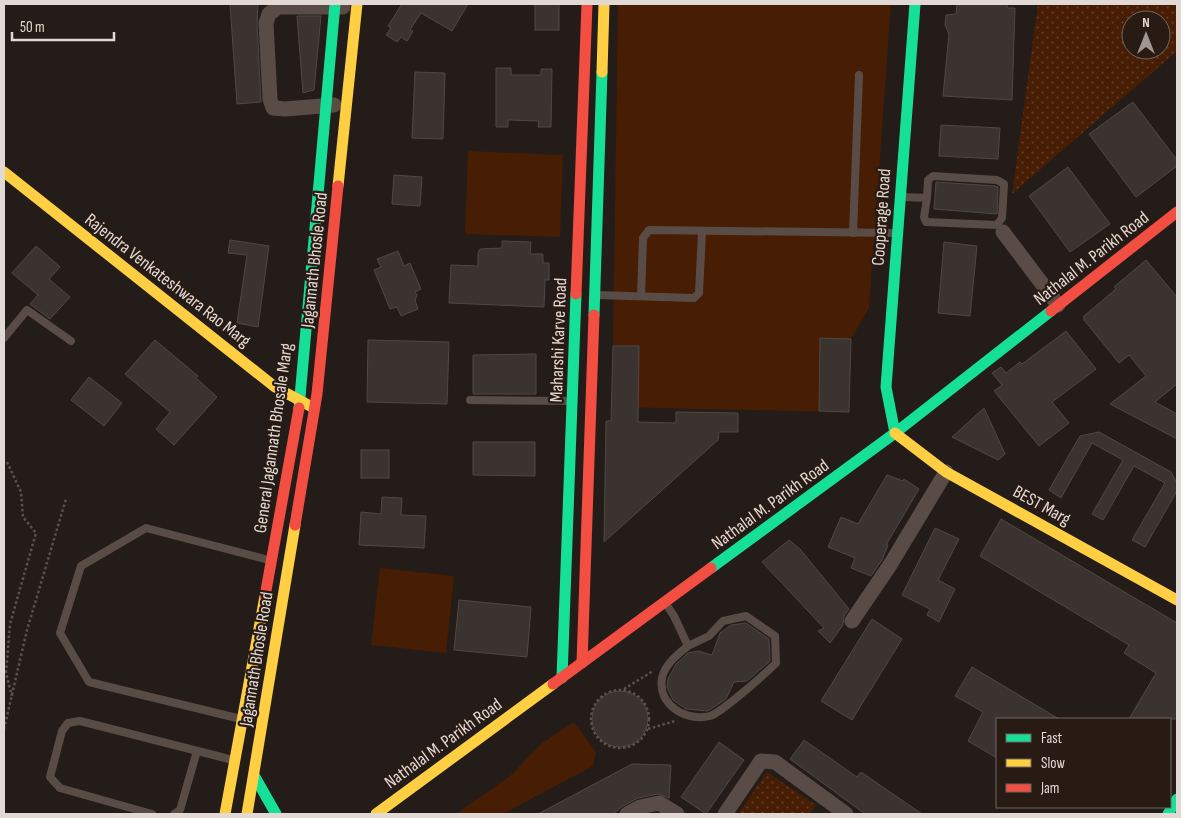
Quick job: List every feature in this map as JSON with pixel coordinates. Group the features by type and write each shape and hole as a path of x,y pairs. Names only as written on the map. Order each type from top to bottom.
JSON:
{"street":[{"name":"Maharshi Karve Road","path":"562,678 587,4"},
{"name":"Maharshi Karve Road","path":"582,663 604,4"},
{"name":"Cooperage Road","path":"895,433 886,388 915,4"},
{"name":"General Jagannath Bhosale Marg","path":"225,814 300,402 335,5"},
{"path":"348,107 326,105 285,110 273,108 270,99 266,23 269,14 278,7 357,6"},
{"name":"Jagannath Bhosle Road","path":"247,814 255,777 315,408 348,107 357,6"},
{"name":"Rajendra Venkateshwara Rao Marg","path":"4,172 275,387 300,402 315,408"},
{"name":"Nathalal M. Parikh Road","path":"376,814 895,433 1177,212"},
{"path":"1003,232 1058,305"},
{"name":"BEST Marg","path":"895,433 946,472 1177,600"},
{"path":"852,621 890,565 946,472"},
{"path":"725,814 761,761 775,762 829,809 846,814"},
{"path":"255,777 276,814"},
{"path":"1168,814 1177,799"},
{"path":"627,814 640,807 659,803 677,814"}],"lane":[{"path":"853,233 859,75"},
{"path":"933,176 997,180 1004,184 1002,218 997,225 926,222 924,217 927,198 928,180 933,176"},
{"path":"901,197 927,198"},
{"path":"641,296 645,233 649,230 898,233"},
{"path":"594,294 694,298 699,293 702,232"},
{"path":"4,338 27,310 70,342"},
{"path":"470,400 573,401"},
{"path":"243,719 89,682 60,633 81,566 146,528 272,561"},
{"path":"665,602 688,646"},
{"path":"746,616 775,636 776,663 763,677 711,716 686,717 674,709 664,692 662,679 670,662 688,646 709,636 723,621 746,616"},
{"path":"152,814 60,788 53,783 50,777 62,731 68,723 80,721 235,761"},
{"path":"174,814 180,810 198,751"}],"path":[{"path":"7,462 21,492 23,517 36,534 10,624 6,673 12,696"},
{"path":"4,729 27,630 66,498"},
{"path":"670,662 623,689 613,690 604,694 593,706 590,718 596,736 603,743 624,748 635,744 648,729 686,717"},
{"path":"623,689 637,694 644,700 649,719 648,729"}],"shaded area":[{"path":"618,4 891,4 869,308 851,339 849,412 612,407"},
{"path":"1038,4 1177,4 1177,51 1171,56 1171,10 1121,10 1121,60 1167,60 1012,194"},
{"path":"468,151 563,155 560,237 465,234"},
{"path":"380,568 454,576 446,653 371,645"},
{"path":"607,705 610,717 618,723 634,720 638,723 637,734 630,740 622,742 612,740 604,735 599,727 599,717"},
{"path":"574,722 596,752 593,766 503,814 456,814 510,776 541,744"},
{"path":"767,772 816,805 810,814 738,814"}],"building":[{"path":"230,4 258,4 257,23 261,102 237,104"},
{"path":"402,4 468,4 452,31 421,13 410,30 413,31 407,41 401,37 397,42 386,35 391,28 388,26"},
{"path":"535,4 559,4 559,30 535,30"},
{"path":"957,4 1007,4 1007,8 1015,8 1012,100 943,96 949,34 945,25 946,15 956,14"},
{"path":"297,16 321,16 314,90 303,93"},
{"path":"496,68 511,68 511,75 541,75 541,69 552,69 551,127 538,127 539,121 508,120 508,127 496,127"},
{"path":"415,72 445,73 443,139 412,138"},
{"path":"1133,102 1177,160 1177,166 1136,197 1089,134"},
{"path":"941,125 1000,128 998,159 939,156"},
{"path":"1068,167 1110,224 1070,252 1029,196"},
{"path":"394,175 422,177 420,206 392,204"},
{"path":"936,182 998,187 997,214 934,209"},
{"path":"230,240 269,246 258,327 237,323 247,255 228,253"},
{"path":"502,241 531,242 530,254 543,254 543,263 549,263 549,280 545,280 544,307 449,303 451,265 478,266 478,253 480,249 502,248"},
{"path":"944,242 977,246 970,316 938,313"},
{"path":"36,246 60,267 49,279 70,297 50,319 30,304 38,295 12,273"},
{"path":"398,251 404,266 410,263 421,289 415,292 418,309 401,316 397,307 390,309 374,270 381,267 377,259"},
{"path":"1146,260 1177,297 1177,384 1155,402 1177,414 1177,439 1110,404 1146,376 1129,355 1119,363 1084,320 1084,316"},
{"path":"1066,331 1096,369 1052,402 1069,423 1039,446 994,391 1002,385 992,373 1001,367 1006,373 1020,362 1022,364"},
{"path":"820,338 851,339 849,412 819,411"},
{"path":"155,340 198,376 196,378 217,397 174,445 156,429 170,412 125,374"},
{"path":"368,340 449,342 447,404 367,402"},
{"path":"613,346 639,346 638,422 676,423 676,412 738,413 738,432 719,432 718,440 604,542 606,421 611,421"},
{"path":"536,354 536,394 473,394 473,355"},
{"path":"89,377 122,403 104,426 71,400"},
{"path":"984,408 1005,454 998,460 952,437"},
{"path":"1099,432 1171,472 1177,483 1177,491 1145,547 1132,540 1165,483 1134,466 1103,520 1092,514 1123,460 1092,443 1061,498 1049,490 1080,436"},
{"path":"473,442 535,442 535,476 473,475"},
{"path":"361,450 389,450 389,478 361,478"},
{"path":"887,475 903,481 904,479 919,489 886,545 888,545 882,560 871,576 851,568 855,558 828,547 841,517 858,524"},
{"path":"382,497 402,498 401,515 426,516 424,548 359,545 361,512 381,514"},
{"path":"1001,519 1177,623 1177,719 1130,718 1156,673 1124,653 1129,645 980,556"},
{"path":"935,528 959,539 938,580 955,589 939,622 927,615 930,609 902,595"},
{"path":"789,540 800,549 849,609 844,616 843,625 830,643 818,631 824,628 762,562"},
{"path":"459,600 531,607 527,657 454,650"},
{"path":"872,619 902,639 852,720 821,701"},
{"path":"746,623 769,639 770,661 747,681 734,682 726,699 708,711 686,709 673,700 667,687 668,679 676,664 688,653 698,651 712,655 720,633 731,625"},
{"path":"972,667 1057,718 996,718 996,757 968,741 983,712 955,696"},
{"path":"620,691 631,693 640,699 646,708 648,719 646,730 640,739 631,745 620,747 609,745 600,739 594,730 592,719 594,708 600,699 609,693"},
{"path":"804,740 857,777 861,772 922,814 865,814 790,759"},
{"path":"719,742 744,760 706,814 681,797"},
{"path":"632,764 671,765 669,798 658,794 638,798 613,814 538,814"}],"traffic: fast":[{"path":"299,408 335,4"},
{"path":"895,433 886,387 915,4"},
{"path":"594,315 602,72"},
{"path":"562,678 576,294"},
{"path":"711,568 895,433 1051,311"},
{"path":"255,777 276,814"},
{"path":"1168,814 1177,799"}],"traffic: slow":[{"path":"338,186 357,4"},
{"path":"602,72 604,4"},
{"path":"4,172 275,387 312,407"},
{"path":"895,433 946,472 1177,600"},
{"path":"247,814 295,525"},
{"path":"225,814 265,596"},
{"path":"376,814 553,684"}],"traffic: jam":[{"path":"576,294 587,4"},
{"path":"295,525 317,394 338,186"},
{"path":"1051,311 1177,212"},
{"path":"582,663 594,315"},
{"path":"265,596 299,408"},
{"path":"553,684 711,568"}]}
